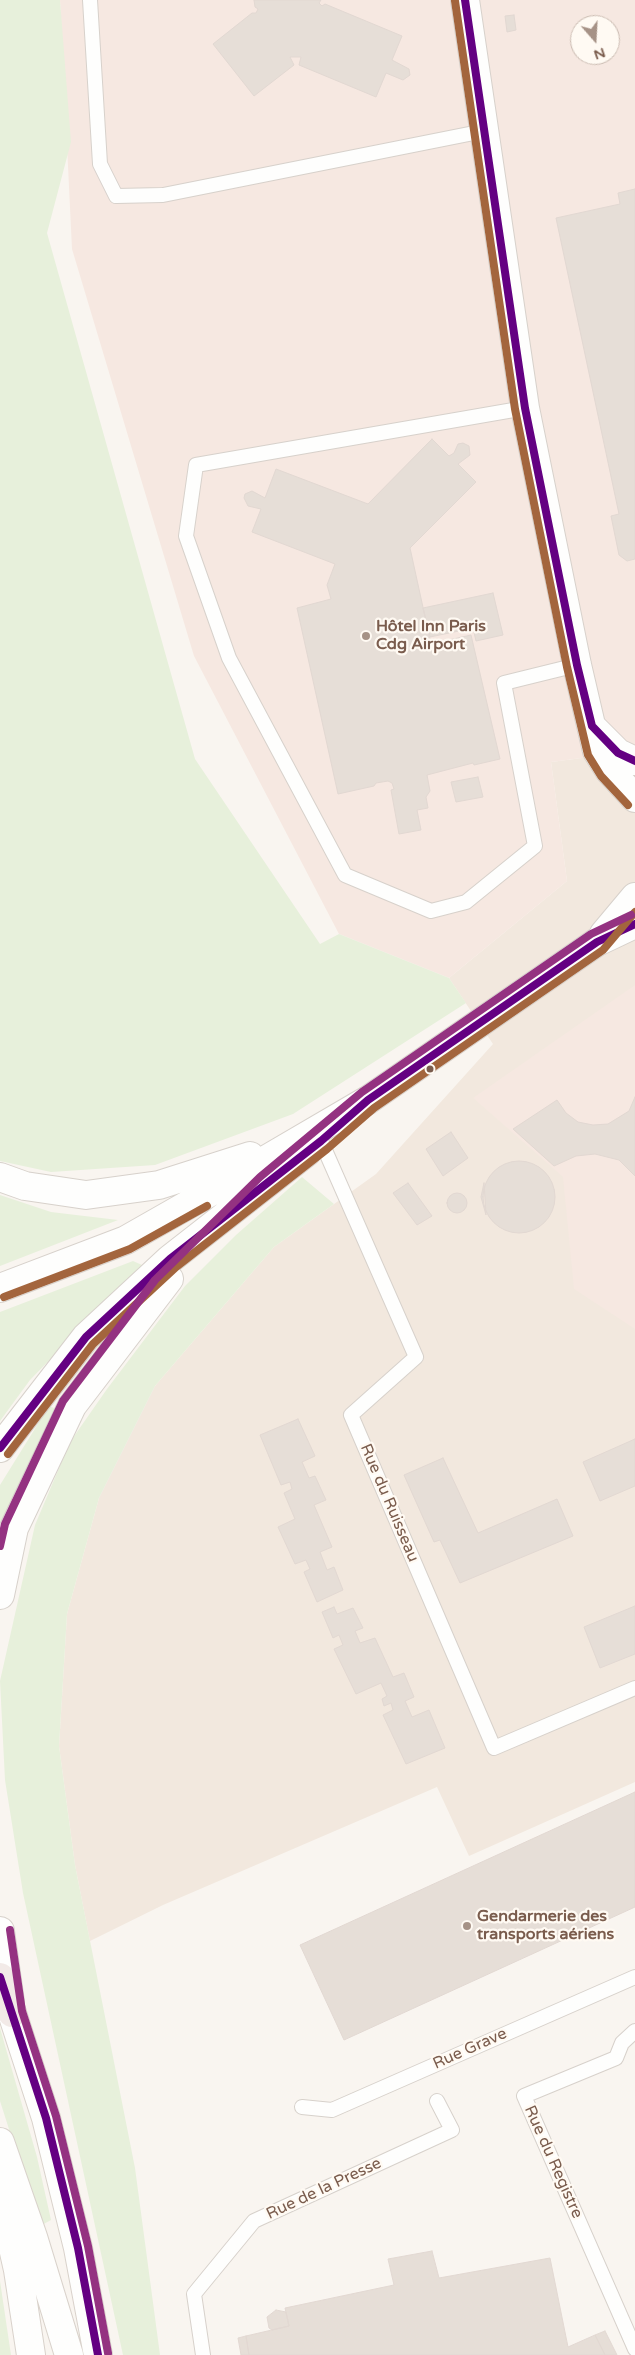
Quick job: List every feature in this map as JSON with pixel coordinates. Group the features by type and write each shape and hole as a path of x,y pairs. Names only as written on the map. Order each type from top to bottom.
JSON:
{"highway":[{"path":"0,1977 12,2013"}],"street":[{"path":"466,0 525,408 577,665 597,751 609,770 635,798"},
{"path":"592,726 618,753 635,761"},
{"path":"597,942 635,897"},
{"path":"0,1288 126,1240 310,1140 597,942 635,924"},
{"path":"0,1177 25,1186 86,1195 159,1186 310,1140"},
{"path":"0,1595 14,1528 72,1406 162,1287 310,1140"},
{"path":"0,1448 86,1337 170,1259 267,1184"},
{"path":"0,1931 12,2013 46,2118 78,2248 98,2355"},
{"path":"0,2142 33,2237 69,2355"},
{"path":"0,2190 18,2270 30,2355"}],"lane":[{"path":"90,0 100,164 116,196 163,195 484,131"},
{"path":"525,408 196,465 186,536 229,658 345,875 431,911 466,902 535,846 504,683 577,665"},
{"name":"Rue du Ruisseau","path":"310,1140 416,1357 350,1415 494,1748 635,1688"},
{"name":"Rue Grave","path":"302,2107 332,2110 635,1977"},
{"name":"Rue du Registre","path":"635,2031 622,2044 616,2058 524,2096 635,2349"},
{"name":"Rue de la Presse","path":"203,2355 194,2294 254,2221 452,2130 437,2101"}],"shaded area":[{"path":"60,0 635,0 635,751 551,762 567,881 449,978 339,934 194,656 72,249"},
{"path":"635,751 635,1782 469,1856 437,1787 163,1905 90,1941 75,1865 59,1746 67,1614 99,1498 155,1386 274,1247 376,1174 493,1044 449,978 567,881 551,762"},
{"path":"635,985 635,1329 574,1289 563,1177 473,1098"}],"green space":[{"path":"0,0 60,0 71,142 47,233 195,759 320,944 339,934 449,978 466,1003 293,1114 155,1165 51,1172 0,1161"},
{"path":"302,1177 334,1204 274,1247 155,1386 99,1498 67,1614 59,1746 75,1865 135,2168 160,2355 123,2355 23,1893 5,1780 0,1681 35,1525 70,1442 107,1389 185,1286 236,1235"},
{"path":"0,1195 51,1212 118,1220 0,1266"},
{"path":"133,1261 142,1265 30,1380 0,1421 0,1312"},
{"path":"49,1406 59,1410 0,1526 0,1485"},
{"path":"0,2028 37,2157 51,2220 40,2226 0,2101"},
{"path":"0,2281 11,2355 0,2355"}],"building":[{"path":"254,0 321,0 319,3 322,6 325,4 402,36 392,60 409,69 410,75 403,80 386,73 376,97 299,65 301,57 290,57 294,65 254,96 213,44 252,13 256,13 258,9 255,7"},
{"path":"514,15 516,30 507,32 505,16"},
{"path":"635,189 635,559 627,561 619,555 611,516 619,514 556,218 620,204 618,193"},
{"name":"Hôtel Inn Paris Cdg Airport","path":"432,439 449,456 454,453 458,444 463,443 469,446 470,455 458,464 476,482 410,548 431,644 471,635 500,759 474,765 473,763 427,775 430,791 426,797 428,808 417,810 421,830 399,834 391,790 394,789 392,783 388,781 376,783 374,786 338,794 297,608 331,599 327,585 335,564 252,532 261,509 248,506 244,498 245,494 252,491 265,498 276,469 368,504"},
{"path":"493,593 503,635 476,641 473,628 430,637 423,608"},
{"path":"478,777 483,797 456,802 451,782"},
{"path":"635,1097 635,1176 619,1160 595,1154 576,1156 554,1166 513,1129 557,1100 566,1113 578,1122 593,1125 608,1124 629,1111"},
{"path":"451,1132 468,1158 443,1176 426,1149"},
{"path":"519,1161 539,1167 549,1177 555,1197 549,1217 539,1227 519,1233 499,1227 489,1217 483,1197 489,1177 499,1167"},
{"path":"408,1183 432,1216 417,1225 393,1193"},
{"path":"484,1183 486,1215 481,1197"},
{"path":"457,1193 464,1196 467,1203 464,1210 457,1213 450,1210 447,1203 450,1196"},
{"path":"298,1419 315,1456 302,1462 309,1478 315,1476 326,1500 314,1505 332,1547 320,1552 327,1570 334,1567 343,1590 317,1602 304,1572 310,1569 306,1560 295,1564 278,1527 295,1519 284,1493 292,1489 290,1482 281,1485 260,1435"},
{"path":"635,1439 635,1486 600,1501 583,1462"},
{"path":"443,1458 478,1533 557,1499 573,1536 460,1583 440,1540 434,1542 404,1475"},
{"path":"635,1606 635,1654 600,1668 584,1627"},
{"path":"334,1607 337,1614 353,1608 363,1628 355,1631 360,1643 375,1638 393,1677 404,1673 414,1697 405,1701 412,1717 429,1710 445,1748 406,1764 383,1715 393,1710 391,1703 384,1706 382,1699 387,1696 381,1683 356,1694 334,1649 343,1645 339,1635 333,1638 322,1612"},
{"name":"Gendarmerie des transports aériens","path":"635,1792 635,1907 344,2040 300,1945"},
{"path":"432,2251 439,2278 550,2258 568,2347 595,2335 605,2355 249,2355 246,2336 289,2326 285,2308 394,2285 388,2259"},
{"path":"276,2310 286,2312 289,2326 272,2330 269,2328 267,2317"},
{"path":"605,2331 617,2355 605,2355 595,2335"},
{"path":"246,2336 249,2355 241,2355 238,2338"}],"transit line":[{"path":"465,0 525,408 577,665 592,726 618,753 635,761"},
{"path":"455,1 515,409 567,667 588,755 601,776 628,805"},
{"path":"8,1454 93,1344 176,1267 327,1149 374,1108 603,950 635,912"},
{"path":"0,1546 5,1524 63,1401 155,1280 260,1177 362,1092 591,934 631,915"},
{"path":"0,1448 86,1337 170,1259 321,1141 368,1100 597,942 635,924"},
{"path":"4,1297 130,1249 207,1206"},
{"path":"10,1930 22,2011 56,2116 88,2246 108,2353"},
{"path":"0,1977 46,2118 78,2248 98,2355"}],"place":[{"name":"Hôtel Inn Paris Cdg Airport","path":"366,636"},
{"name":"Gendarmerie des transports aériens","path":"467,1926"}]}
